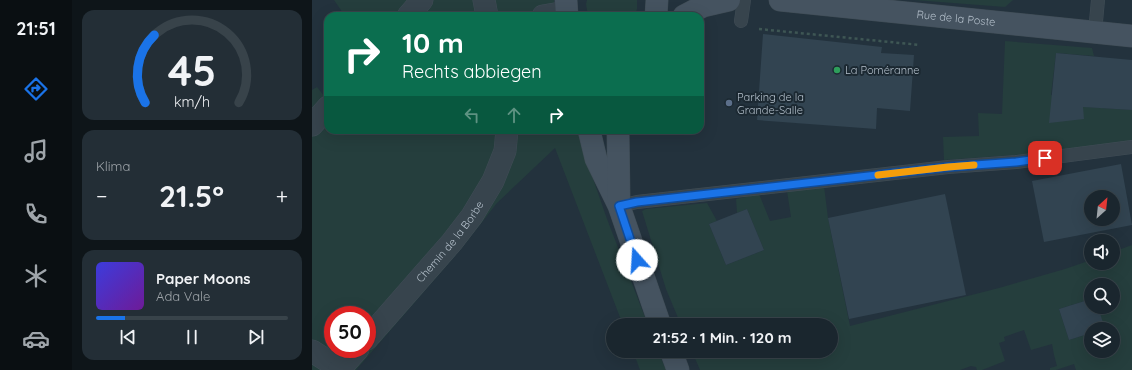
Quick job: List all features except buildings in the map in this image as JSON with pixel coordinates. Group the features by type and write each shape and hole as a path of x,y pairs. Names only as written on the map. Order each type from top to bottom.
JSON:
{"street":[{"path":"412,12 422,0"},
{"path":"484,0 486,12"},
{"path":"656,12 657,0"},
{"path":"692,12 703,6 729,0"},
{"name":"Rue de la Poste","path":"780,0 1132,36"},
{"path":"556,12 566,9"},
{"path":"312,125 324,112"},
{"name":"Chemin de la Borbe","path":"376,329 452,242 472,216 493,181 505,151 507,134"},
{"path":"590,134 596,159 619,206 658,318"},
{"path":"618,134 619,206"},
{"path":"312,351 340,370 350,358"},
{"path":"673,358 678,370"}],"lane":[{"path":"741,21 744,0"},
{"path":"1095,32 1098,0"},
{"path":"619,206 948,167 1016,162 1132,147"}],"path":[{"path":"756,29 920,45"}],"green space":[{"path":"334,0 554,0 554,12 342,12"},
{"path":"587,0 637,0 637,9 636,12 587,12"},
{"path":"914,0 1013,0 1005,7"},
{"path":"1005,41 1092,48 1094,56 1056,53 1051,95 1090,99 1087,107 1132,110 1132,142 1015,155 944,160 943,137 979,136 978,113 1002,114"},
{"path":"317,87 324,96 324,134 582,134 589,167 607,219 645,318 620,318 555,148 497,203 461,249 376,347 376,306 324,306 324,358 366,358 356,370 312,370 312,90"},
{"path":"824,186 828,218 850,326 999,288 1084,262 1084,270 1120,270 1120,249 1132,245 1132,370 1076,370 1074,364 1056,370 1050,370 1050,368 1057,366 1052,344 1031,350 1024,330 1004,337 1005,341 999,343 1005,361 982,370 977,370 976,367 971,366 960,370 700,370 695,358 838,358 838,318 678,318 666,289 642,211 646,209 707,203 717,221 709,224 726,265 764,250 747,209 737,213 736,199 759,194 770,221 791,217 787,191","holes":["1084,278 1120,278 1120,314 1100,314 1101,322 1120,322 1120,358 1084,358 1084,335 1069,340 1059,309 1084,301"]},
{"path":"636,358 661,358 666,370 640,370"}],"slow traffic":[{"path":"878,175 974,165"}],"place":[{"name":"La Poméranne","path":"837,70"},
{"name":"Parking de la Grande-Salle","path":"729,103"}],"route":[{"path":"637,260 619,206 637,202 948,167 1016,162 1045,158"}]}
